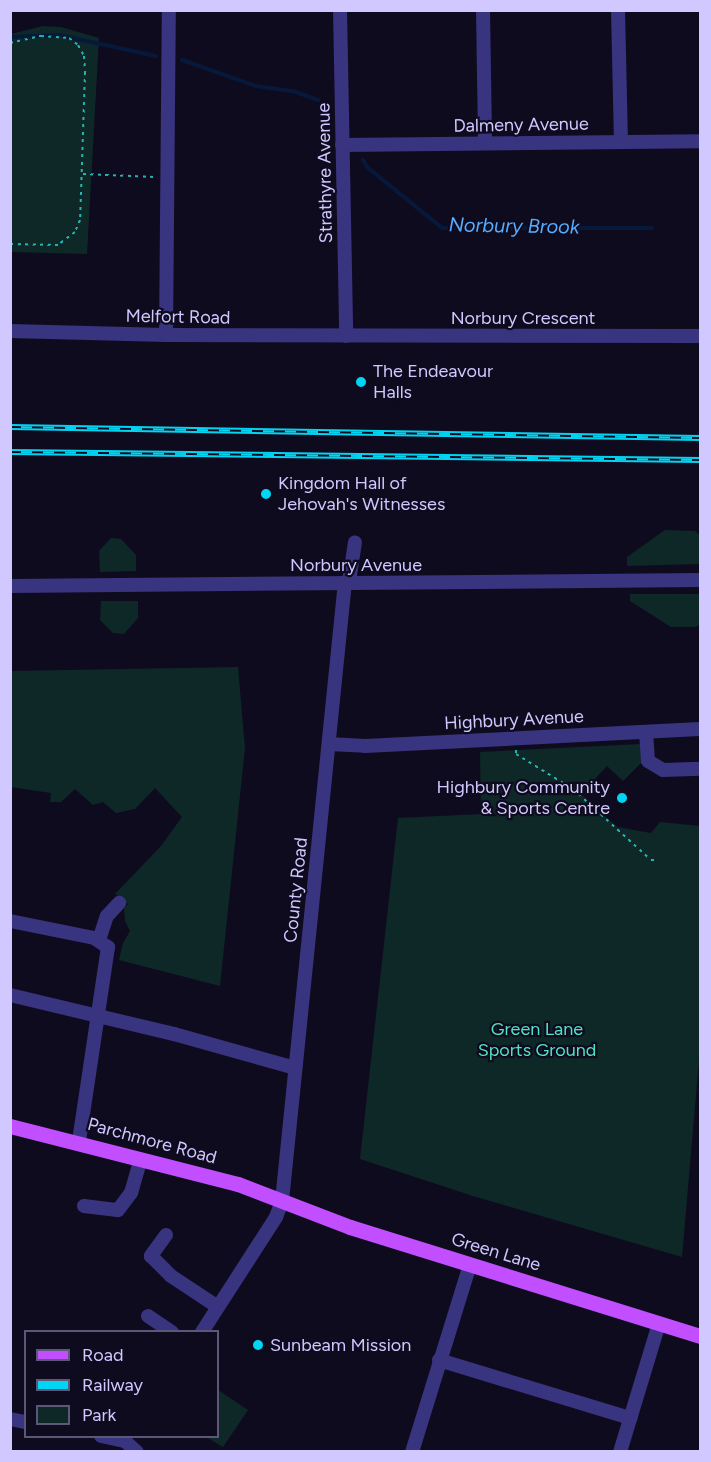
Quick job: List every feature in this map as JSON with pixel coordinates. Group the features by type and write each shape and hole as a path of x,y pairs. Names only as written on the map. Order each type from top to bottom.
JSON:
{"main road":[{"name":"Parchmore Road","path":"10,1126 222,1179 282,1201"},
{"name":"Green Lane","path":"282,1201 350,1227 700,1336"}],"street":[{"path":"166,335 169,10"},
{"name":"Strathyre Avenue","path":"340,10 346,336"},
{"path":"483,10 485,143"},
{"path":"618,10 621,142"},
{"name":"Dalmeny Avenue","path":"342,145 700,141"},
{"name":"Melfort Road","path":"10,331 346,336"},
{"name":"Norbury Crescent","path":"346,336 700,336"},
{"name":"County Road","path":"282,1201 329,744 347,582 355,542"},
{"name":"Norbury Avenue","path":"10,586 700,580"},
{"name":"Highbury Avenue","path":"329,744 365,746 700,729"},
{"path":"646,732 648,761 663,770 700,769"},
{"path":"99,940 107,916 119,903"},
{"path":"10,921 99,940 106,944 109,953 97,1017 79,1142"},
{"path":"10,995 295,1068"},
{"path":"84,1206 118,1210 131,1193 141,1159"},
{"path":"203,1330 276,1217 282,1201"},
{"path":"166,1234 152,1256 171,1276 218,1307"},
{"path":"412,1452 470,1265"},
{"path":"148,1316 169,1330"},
{"path":"620,1452 659,1324"},
{"path":"439,1360 630,1418"},
{"path":"106,1438 125,1441 132,1446"}],"path":[{"path":"10,43 41,36 69,38 78,45 84,56 85,72 80,220 66,241 58,245 10,244"},
{"path":"83,174 166,178"},
{"path":"515,738 516,754 573,789 651,860 655,860"}],"green space":[{"path":"43,26 61,27 99,38 87,254 11,252 11,34"},
{"path":"665,530 695,531 700,535 700,564 627,566 627,557"},
{"path":"111,538 121,539 136,555 136,571 100,572 99,551"},
{"path":"630,594 700,594 700,624 696,627 671,627 630,601"},
{"path":"101,601 138,601 138,618 124,634 113,633 100,620"},
{"path":"238,667 245,748 220,986 119,960 123,943 130,931 125,921 124,908 128,904 115,894 161,846 182,817 155,788 135,809 116,813 103,802 93,805 75,789 61,802 50,802 51,793 11,787 11,671"},
{"name":"Green Lane Sports Ground","path":"641,744 642,762 623,781 607,766 581,794 617,827 651,833 660,822 700,826 700,1049 682,1257 473,1196 360,1159 398,818 481,814 480,752"},
{"path":"219,1391 248,1410 223,1447 208,1438 219,1438"}],"waterway":[{"name":"Norbury Brook","path":"10,37 59,35 156,56"},
{"name":"Norbury Brook","path":"182,60 256,86 293,91 318,100"},
{"name":"Norbury Brook","path":"363,160 367,167 442,228 652,228"}],"railway":[{"path":"10,427 700,438"},
{"path":"10,452 700,460"}],"place":[{"name":"The Endeavour Halls","path":"361,382"},
{"name":"Kingdom Hall of Jehovah's Witnesses","path":"266,494"},
{"name":"Highbury Community & Sports Centre","path":"622,798"},
{"name":"Sunbeam Mission","path":"258,1345"}]}
